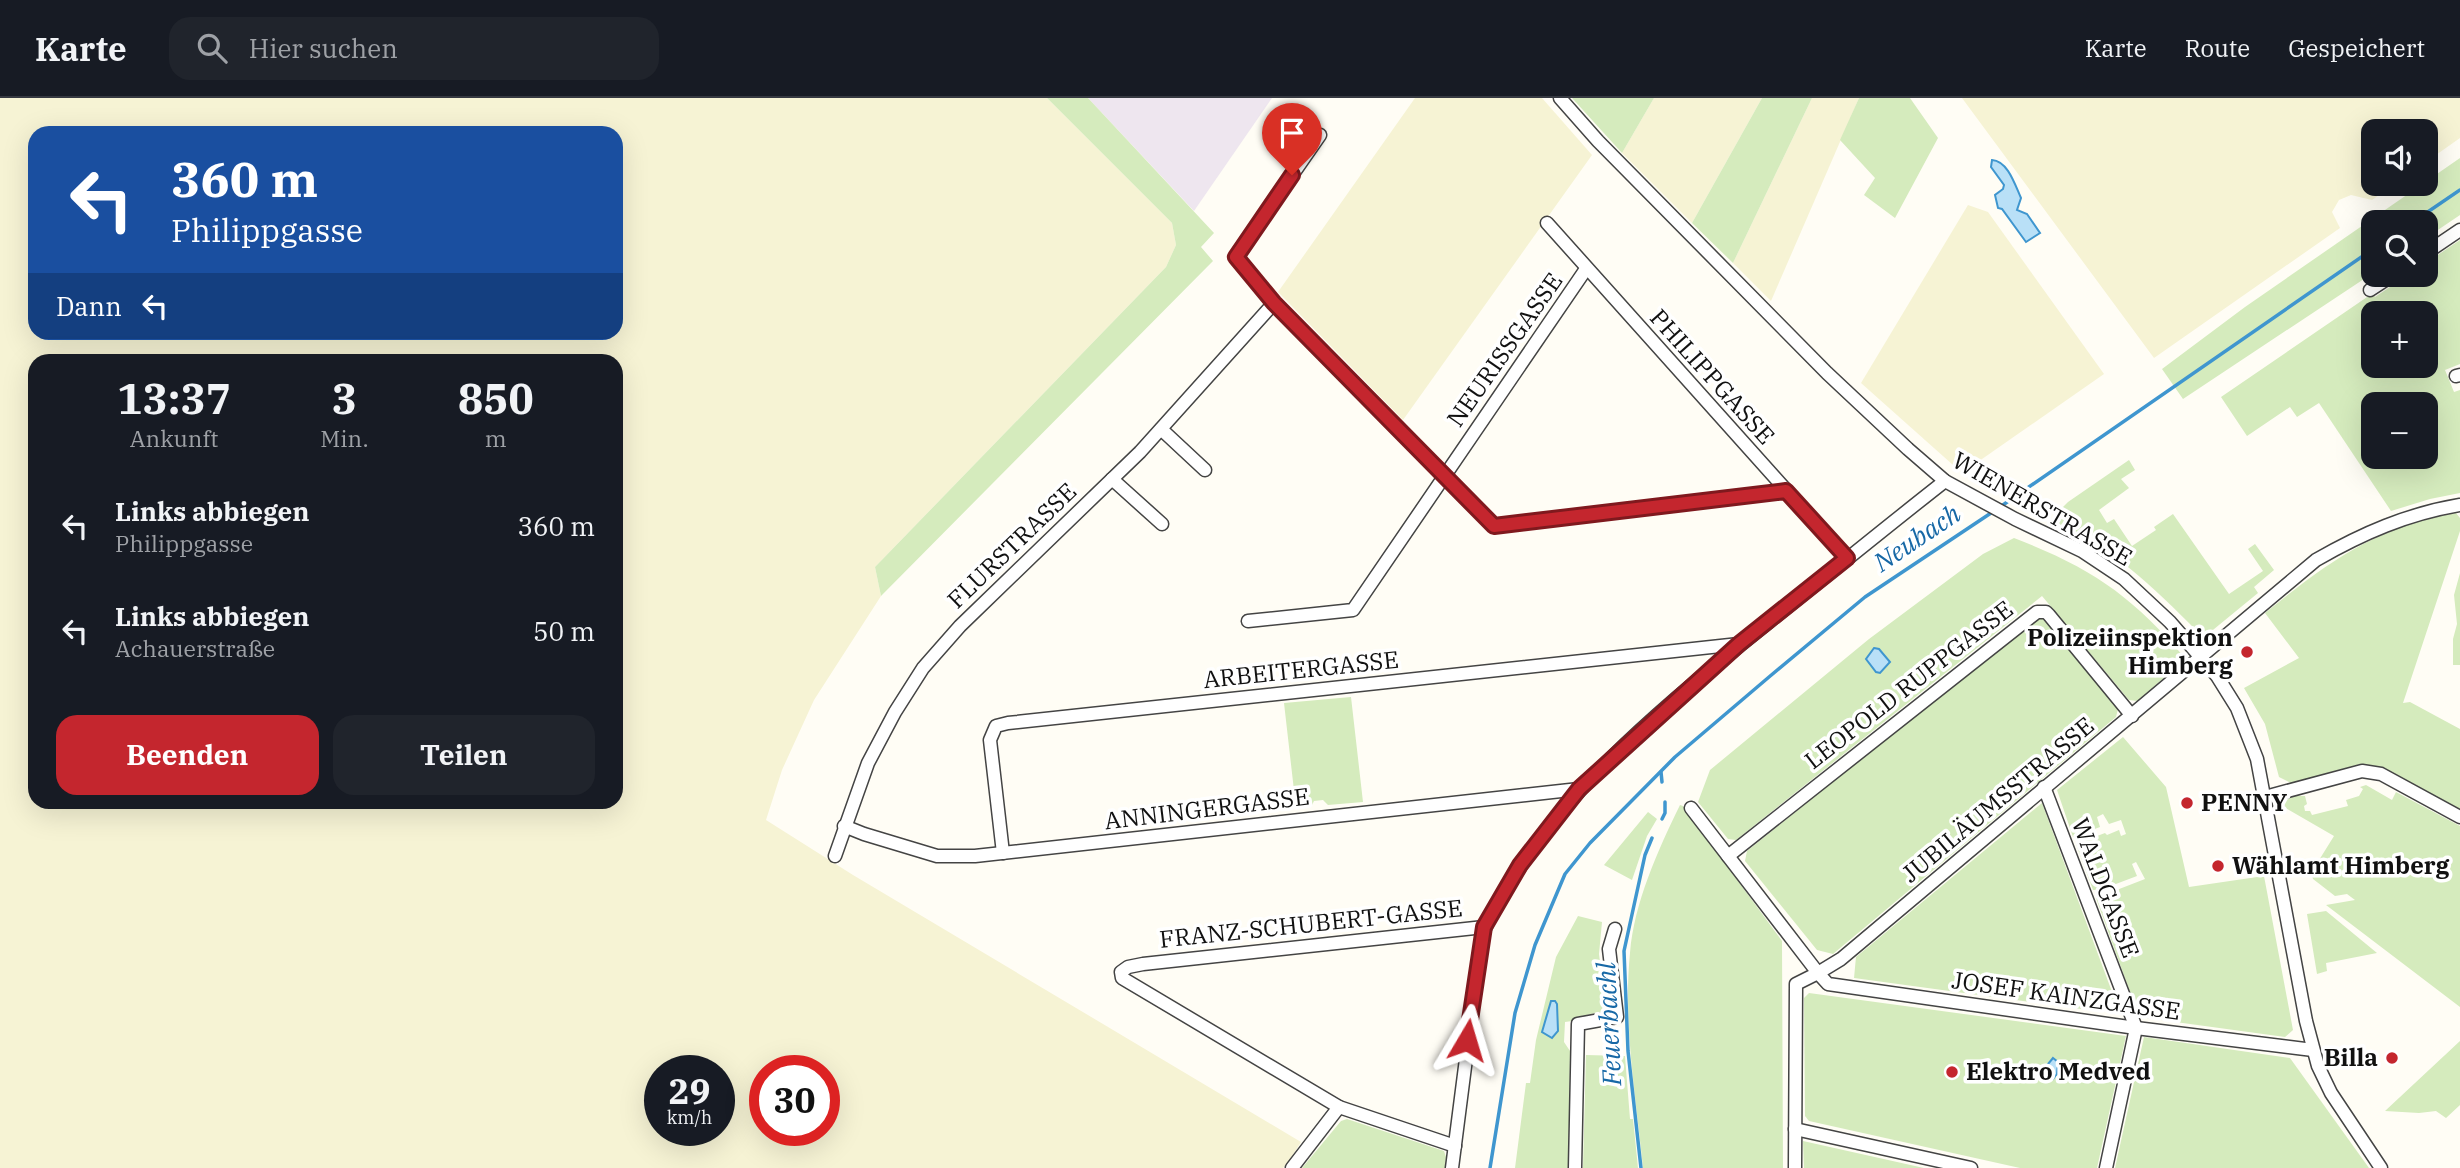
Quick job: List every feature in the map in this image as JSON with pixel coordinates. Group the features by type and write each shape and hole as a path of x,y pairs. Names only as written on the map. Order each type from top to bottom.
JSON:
{"street":[{"name":"WIENERSTRASSE","path":"1560,98 1598,141 1887,431 1945,481 2082,551 2124,579 2146,597 2217,676 2237,708 2257,759 2313,1050 2331,1093 2381,1168"},
{"path":"1320,135 1236,257 1274,303 1494,526 1786,491"},
{"name":"PHILIPPGASSE","path":"1547,223 1847,558"},
{"path":"2438,245 2460,230"},
{"name":"NEURISSGASSE","path":"1248,621 1353,610 1586,269"},
{"path":"2371,290 2375,287"},
{"name":"FLURSTRASSE","path":"835,856 868,762 923,668 960,626 1161,429 1274,303"},
{"path":"1161,429 1205,470"},
{"path":"1112,479 1162,524"},
{"path":"1452,1168 1484,927 1520,865 1579,789 1739,644 1945,481"},
{"name":"JUBILÄUMSSTRASSE","path":"1796,1129 1796,984 1842,959 2308,567 2353,539 2386,524 2425,511 2460,505"},
{"name":"LEOPOLD RUPPGASSE","path":"1728,856 2037,612 2046,612 2049,615 2132,716"},
{"name":"ARBEITERGASSE","path":"1003,853 990,740 996,726 1739,644"},
{"path":"2265,797 2370,771 2381,774 2460,817"},
{"name":"WALDGASSE","path":"2045,787 2136,1028"},
{"name":"ANNINGERGASSE","path":"844,826 937,856 1003,853 1579,789"},
{"path":"1691,808 1818,973"},
{"name":"FRANZ-SCHUBERT-GASSE","path":"1339,1107 1122,978 1121,972 1128,967 1143,964 1484,927"},
{"path":"1575,1168 1578,1024 1617,1017 1609,949 1615,929"},
{"name":"JOSEF KAINZGASSE","path":"1818,973 1828,984 2313,1050"},
{"path":"2106,1168 2136,1028"},
{"path":"1292,1168 1339,1107 1455,1146"},
{"path":"1795,1168 1796,1129 1971,1168"}],"shaded area":[{"path":"0,98 1047,98 1172,223 1176,245 1166,267 875,567 881,596 814,700 782,770 766,820 853,875 1301,1142 1283,1168 0,1168"},
{"path":"1088,98 1272,98 1194,211"},
{"path":"1415,98 1542,98 1592,155 1403,420 1278,292"},
{"path":"1654,98 1762,98 1692,223 1622,153"},
{"path":"1812,98 1859,98 1771,301 1733,263"},
{"path":"1962,98 2460,98 2460,138 2438,154 2438,119 2361,119 2361,196 2378,196 2372,200 2351,195 2339,200 2332,212 2340,228 2154,358"},
{"path":"1968,205 1988,212 2104,374 1962,473 1861,383"}],"green space":[{"path":"1047,98 1088,98 1214,233 1201,247 1213,261 881,596 875,567 1166,267 1176,245 1172,223"},
{"path":"1572,98 1654,98 1622,153"},
{"path":"1762,98 1812,98 1733,263 1692,223"},
{"path":"1859,98 1910,98 1938,138 1895,218 1864,195 1875,178 1840,140"},
{"path":"2460,158 2460,215 2438,230 2438,210 2385,210 2405,196 2438,196 2438,173"},
{"path":"2361,227 2361,281 2183,399 2162,369 2245,307"},
{"path":"2460,240 2460,364 2445,370 2454,392 2460,390 2460,493 2391,511 2363,469 2438,469 2438,392 2361,392 2361,466 2319,403 2297,417 2290,407 2247,436 2221,397 2361,301 2361,378 2438,378 2438,301 2361,301 2373,293 2375,297 2390,287 2438,287 2438,255"},
{"path":"2129,460 2135,470 2121,479 2129,488 2099,510 2107,523 2114,519 2132,546 2156,530 2154,527 2173,514 2229,594 2263,571 2248,549 2255,544 2274,570 2254,587 2258,593 2208,634 2199,633 2147,583 2113,556 2050,520 2068,502"},
{"path":"2456,513 2460,518 2460,531 2403,703 2410,702 2460,729 2460,809 2382,767 2360,764 2291,783 2279,777 2265,724 2244,688 2299,658 2265,613 2310,578 2353,550 2401,528"},
{"path":"2014,538 2066,561 2109,586 2147,617 2186,659 2137,701 2129,700 2042,596 1736,840 1728,839 1698,802 1710,770 1869,639 1983,554"},
{"path":"2460,573 2460,665 2453,665 2453,639 2457,624 2454,595"},
{"path":"2036,619 2044,619 2118,709 2116,717 1833,954 1817,950 1745,861 1747,851"},
{"path":"1351,697 1363,802 1328,805 1323,800 1314,801 1311,807 1296,808 1284,703"},
{"path":"2123,737 2166,787 2189,887 2264,876 2293,1030 2285,1037 2139,1017 2096,898 2145,879 2136,862 2132,864 2137,876 2100,890 2093,890 2076,844 2119,830 2121,836 2126,834 2121,820 2109,824 2103,814 2097,817 2100,827 2073,837 2057,790"},
{"path":"2366,785 2392,800 2396,792 2460,826 2460,1007 2326,905 2355,900 2347,894 2335,896 2313,879 2311,873 2334,836 2284,807 2284,800 2305,796 2305,811 2310,811 2312,815 2348,806 2346,800 2359,796 2363,789 2360,787"},
{"path":"2042,803 2115,1000 2103,1012 1854,978 1856,957"},
{"path":"1680,805 1782,941 1783,1168 1643,1168 1629,1034 1630,953 1642,896"},
{"path":"1648,812 1657,819 1647,836 1632,880 1604,865"},
{"path":"2326,911 2377,953 2326,963 2327,971 2317,974 2307,914"},
{"path":"1578,916 1602,922 1599,954 1606,1011 1565,1022 1564,1042 1570,1051 1569,1168 1515,1168 1526,1083 1530,1083 1536,1040 1556,957"},
{"path":"1809,993 2126,1036 2097,1168 2020,1168 1809,1121 1805,1116 1804,998"},
{"path":"2144,1037 2290,1058 2369,1168 2115,1168"},
{"path":"2460,1041 2460,1105 2446,1118 2436,1111 2385,1111"},
{"path":"1586,1055 1625,1056 1630,1119 1633,1119 1638,1168 1583,1168"},
{"path":"1347,1119 1444,1151 1445,1168 1302,1168 1341,1121"},
{"path":"1803,1141 1924,1168 1804,1168"}],"water":[{"path":"1992,160 1998,161 2010,174 2021,198 2017,210 2027,214 2040,233 2026,242 2002,209 1998,208 1995,195 2004,185 1991,167"},
{"path":"1874,648 1879,649 1890,662 1880,673 1876,672 1866,659"},
{"path":"1551,1001 1557,1004 1558,1031 1552,1038 1542,1032"},
{"path":"2053,1058 2058,1062 2057,1074 2053,1079 2045,1075"}],"waterway":[{"name":"Neubach","path":"2431,210 2460,190"},
{"name":"Neubach","path":"2000,507 2361,257"},
{"name":"Neubach","path":"1490,1168 1515,1013 1535,945 1565,874 1590,843 1675,757 1769,677 1865,597 1994,511"},
{"path":"1661,772 1662,782"},
{"path":"1662,819 1665,802"},
{"name":"Feuerbachl","path":"1641,1168 1628,1051 1624,951 1645,855 1652,838"}],"place":[{"name":"Polizeiinspektion Himberg","path":"2247,652"},
{"name":"PENNY","path":"2187,803"},
{"name":"Wählamt Himberg","path":"2218,866"},
{"name":"Billa","path":"2392,1058"},
{"name":"Elektro Medved","path":"1952,1072"}],"route":[{"path":"1292,175 1236,257 1274,303 1494,526 1786,491 1847,558 1739,644 1579,789 1520,865 1484,927 1467,1040"}]}
